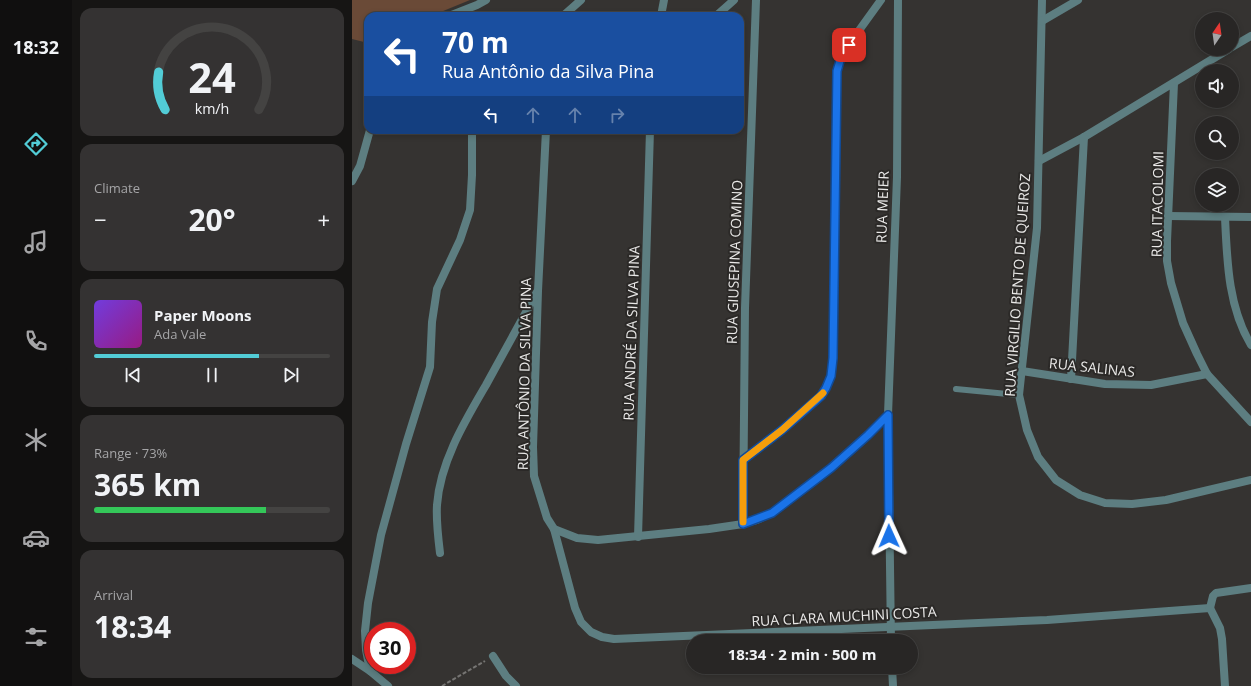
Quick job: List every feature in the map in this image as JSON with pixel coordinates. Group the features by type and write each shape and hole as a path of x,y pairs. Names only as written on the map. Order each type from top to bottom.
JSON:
{"street":[{"path":"459,12 486,0"},
{"path":"568,12 581,0"},
{"path":"662,12 664,0"},
{"path":"720,12 734,0"},
{"name":"RUA GIUSEPINA COMINO","path":"743,524 745,308 756,0"},
{"path":"743,460 782,430 821,396 831,376 833,358 837,71 842,54 881,0"},
{"name":"RUA MEIER","path":"891,634 888,415 897,177 898,0"},
{"name":"RUA VIRGILIO BENTO DE QUEIROZ","path":"1042,0 1037,228 1019,395 1027,430 1038,457 1056,480 1080,495 1105,503 1132,504 1166,500 1251,480"},
{"path":"1042,22 1078,0"},
{"path":"1239,43 1251,36"},
{"path":"1039,161 1084,137 1218,56"},
{"name":"RUA ITACOLOMI","path":"1174,83 1167,261 1171,283 1184,323 1207,374 1251,422"},
{"path":"352,181 360,166 369,134"},
{"path":"366,622 380,535 430,367 432,322 437,289 460,240 470,210 472,134"},
{"name":"RUA ANTÔNIO DA SILVA PINA","path":"546,134 538,291 533,447 534,476 547,518 554,529"},
{"name":"RUA ANDRÉ DA SILVA PINA","path":"638,536 650,134"},
{"path":"1071,379 1084,137"},
{"path":"1168,216 1251,216"},
{"path":"1225,217 1227,261 1233,300 1242,331 1251,345"},
{"path":"440,553 437,528 437,505 447,461 460,432 538,291"},
{"name":"RUA SALINAS","path":"1022,371 1105,384 1150,385 1207,374"},
{"path":"554,529 577,538 598,540 743,524 772,513 831,468 888,415"},
{"name":"RUA CLARA MUCHINI COSTA","path":"554,529 575,608 581,622 591,632 602,637 614,639 1047,620 1210,608"},
{"path":"1225,686 1220,628 1210,608 1213,596 1216,593 1251,588"},
{"path":"492,656 506,676 516,686"},
{"path":"352,659 364,667"},
{"path":"374,674 388,686"},
{"path":"892,674 893,686"}],"lane":[{"path":"956,389 1019,395"}],"path":[{"path":"442,686 492,656"}],"shaded area":[{"path":"352,0 470,0 441,12 364,12 364,42 352,39"}],"slow traffic":[{"path":"743,522 743,460 782,430 823,393"}],"route":[{"path":"849,45 842,54 837,71 833,358 831,376 821,396 782,430 743,460 743,524 757,520 772,513 831,468 888,415 889,536"}]}
